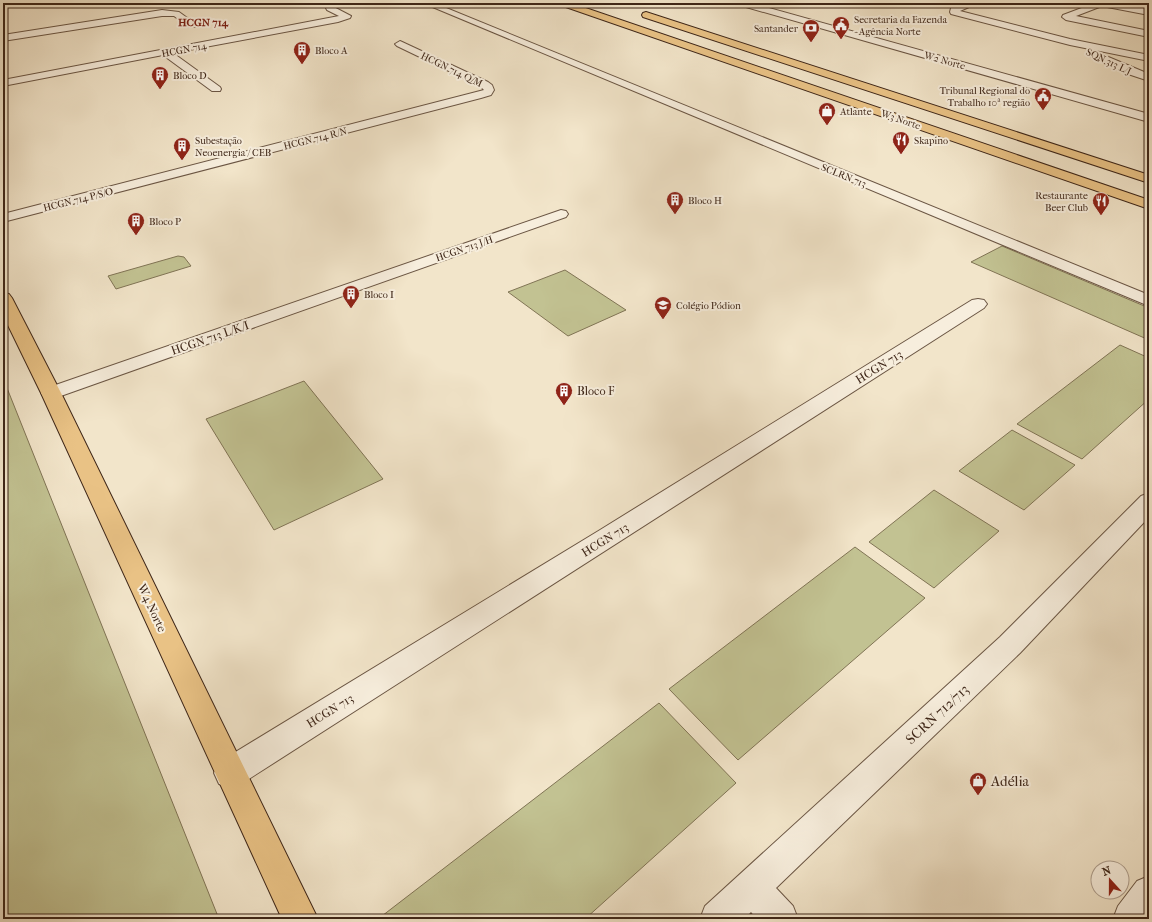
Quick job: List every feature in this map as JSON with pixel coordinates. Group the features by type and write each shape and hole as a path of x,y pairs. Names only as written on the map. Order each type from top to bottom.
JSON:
{"main road":[{"name":"W3 Norte","path":"563,3 1149,204"},
{"name":"W3 Norte","path":"637,12 1149,179"},
{"path":"1056,172 1149,198"},
{"name":"W4 Norte","path":"3,298 51,393 300,919"}],"street":[{"name":"SCLRN 713","path":"427,3 1149,301"},
{"name":"W2 Norte","path":"742,3 1149,118"},
{"path":"974,3 957,8 954,12 1070,42 1149,58"},
{"path":"1149,12 1102,3 1063,18 1149,34"},
{"name":"HCGN 714","path":"3,83 166,53 347,16 330,8"},
{"name":"HCGN 714","path":"3,38 162,13 176,14 192,26"},
{"path":"1027,31 1040,26"},
{"name":"SQN 313 L/J","path":"1070,42 1118,66 1149,78"},
{"name":"HCGN 714 Q/M","path":"400,44 488,87 489,90 487,93 477,96"},
{"path":"166,53 216,89"},
{"name":"HCGN 714 R/N","path":"153,180 477,96"},
{"name":"HCGN 714 P/S/O","path":"3,218 153,180"},
{"name":"HCGN 713 J/H","path":"368,282 560,214"},
{"name":"HCGN 713 L/K/I","path":"51,393 368,282"},
{"name":"HCGN 713","path":"230,773 609,538 978,304"},
{"name":"SCRN 712/713","path":"718,919 1010,645 1149,502"},
{"path":"752,887 780,919"},
{"path":"1131,919 1149,893"}],"green space":[{"path":"1002,246 1149,308 1149,340 971,262"},
{"path":"178,256 184,257 191,266 116,289 108,276"},
{"path":"565,270 626,310 568,336 508,292"},
{"path":"1120,345 1149,358 1149,399 1082,459 1017,424"},
{"path":"3,378 219,919 3,919"},
{"path":"304,381 383,479 274,530 206,419"},
{"path":"1012,430 1075,465 1024,510 959,471"},
{"path":"934,490 999,531 934,588 869,542"},
{"path":"855,547 925,598 738,760 669,689"},
{"path":"659,703 736,783 585,919 378,919"}],"place":[{"name":"Secretaria da Fazenda - Agência Norte","path":"841,40"},
{"name":"Santander","path":"811,43"},
{"name":"Bloco A","path":"302,65"},
{"name":"Bloco D","path":"160,90"},
{"name":"Tribunal Regional do Trabalho 10ª região","path":"1043,111"},
{"name":"Atlante","path":"827,126"},
{"name":"Skapino","path":"901,155"},
{"name":"Subestação Neoenergia / CEB","path":"182,161"},
{"name":"Bloco H","path":"675,215"},
{"name":"Restaurante Beer Club","path":"1101,216"},
{"name":"Bloco P","path":"136,236"},
{"name":"Bloco I","path":"351,309"},
{"name":"Colégio Pódion","path":"663,320"},
{"name":"Bloco F","path":"564,406"},
{"name":"Adélia","path":"978,796"}],"district":[{"name":"HCGN 714","path":"203,22"}]}
